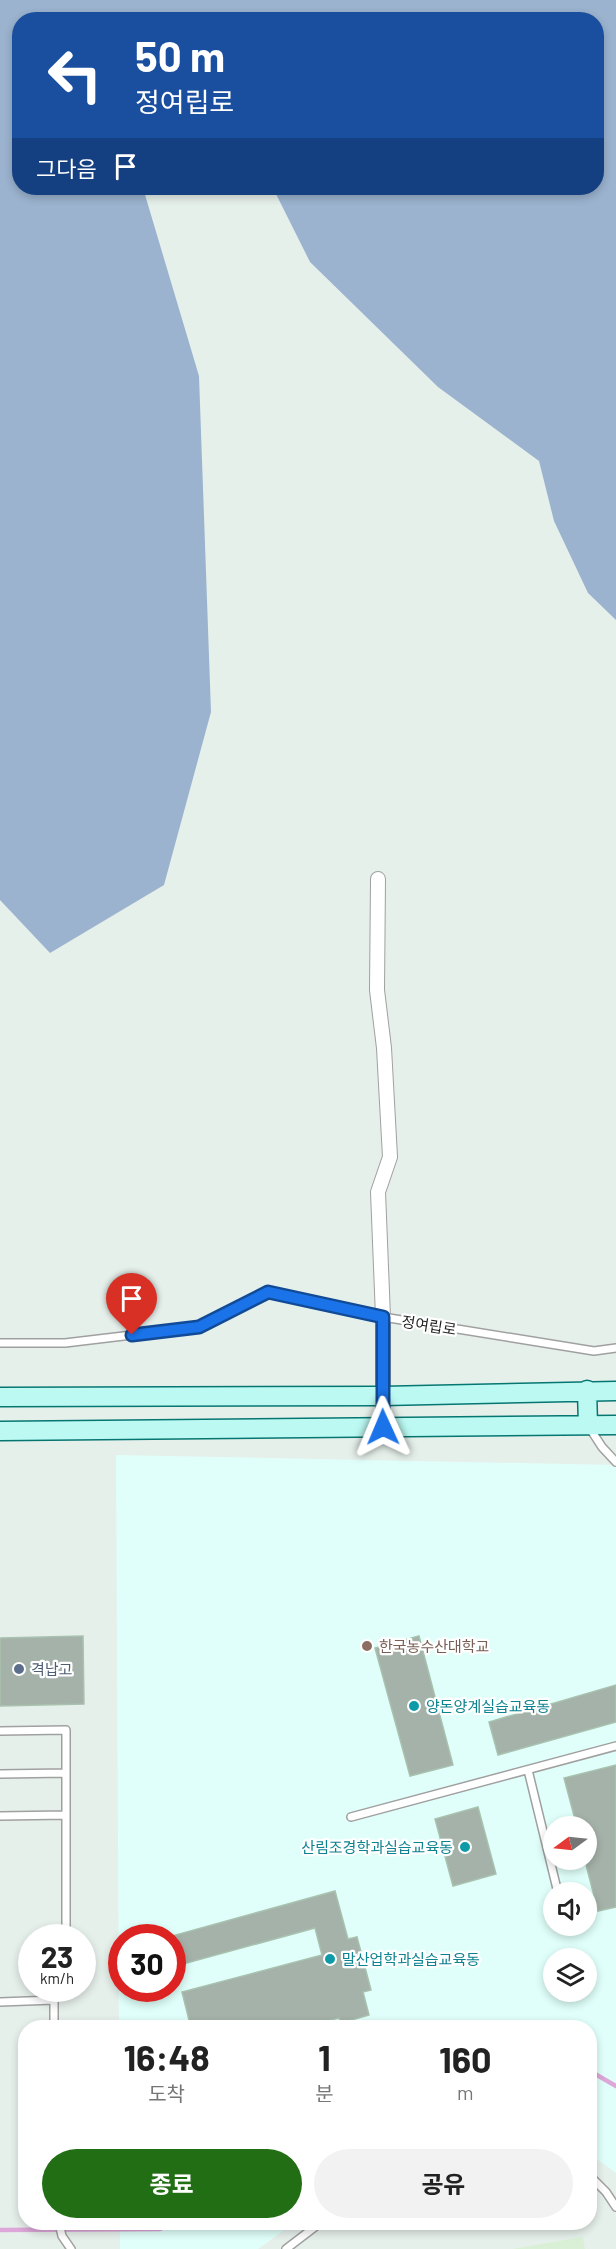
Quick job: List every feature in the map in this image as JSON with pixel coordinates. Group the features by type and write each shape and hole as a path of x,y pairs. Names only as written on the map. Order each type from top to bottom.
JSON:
{"street":[{"path":"378,879 377,990 384,1048 390,1157 378,1192 383,1317 383,1427"},
{"path":"587,1390 588,1425"},
{"path":"0,1397 383,1396 616,1391"},
{"path":"0,1431 616,1425"}],"lane":[{"name":"정여립로","path":"0,1343 65,1343 199,1327 268,1292 383,1317 594,1351 616,1348"},
{"path":"588,1425 602,1447 616,1462"},
{"path":"0,1731 66,1730 66,1924"},
{"path":"351,1817 616,1746"},
{"path":"528,1770 555,1882"},
{"path":"0,1774 66,1773"},
{"path":"0,1816 66,1815"},
{"path":"0,2002 18,2001"},
{"path":"54,2002 54,2020"},
{"path":"597,2183 616,2207"},
{"path":"60,2230 71,2249"},
{"path":"286,2249 311,2230"}],"shaded area":[{"path":"0,0 616,0 616,620 588,593 554,521 539,461 438,387 310,262 276,195 604,195 604,12 12,12 12,195 145,195 199,376 211,712 164,885 50,953 0,900"},
{"name":"한국농수산대학교","path":"116,1455 616,1465 616,2173 597,2159 597,2020 119,2020 119,2002 186,2002 186,1924 118,1924"},
{"path":"120,2230 284,2230 258,2249 120,2249"},
{"path":"583,2237 585,2249 512,2249"}],"building":[{"path":"83,1636 84,1704 0,1706 0,1638"},
{"name":"양돈양계실습교육동","path":"419,1636 453,1765 410,1776 375,1648"},
{"path":"616,1685 616,1722 498,1755 489,1722"},
{"path":"616,1765 616,1907 598,1911 597,1882 590,1882 587,1870 597,1870 597,1816 574,1816 564,1778"},
{"name":"산림조경학과실습교육동","path":"478,1807 496,1874 453,1886 435,1819"},
{"name":"말산업학과실습교육동","path":"335,1891 348,1939 357,1937 371,1990 363,1992 369,2015 352,2020 340,2020 339,2018 331,2020 189,2020 184,2002 186,1991 322,1955 315,1928 186,1963 186,1932"}],"waterway":[{"path":"597,2075 616,2086"},
{"path":"0,2230 18,2230"}],"place":[{"name":"한국농수산대학교","path":"367,1646"},
{"name":"격납고","path":"19,1669"},
{"name":"양돈양계실습교육동","path":"414,1706"},
{"name":"산림조경학과실습교육동","path":"465,1847"},
{"name":"말산업학과실습교육동","path":"330,1959"}],"route":[{"path":"132,1335 199,1327 268,1292 383,1317 383,1427"}]}
